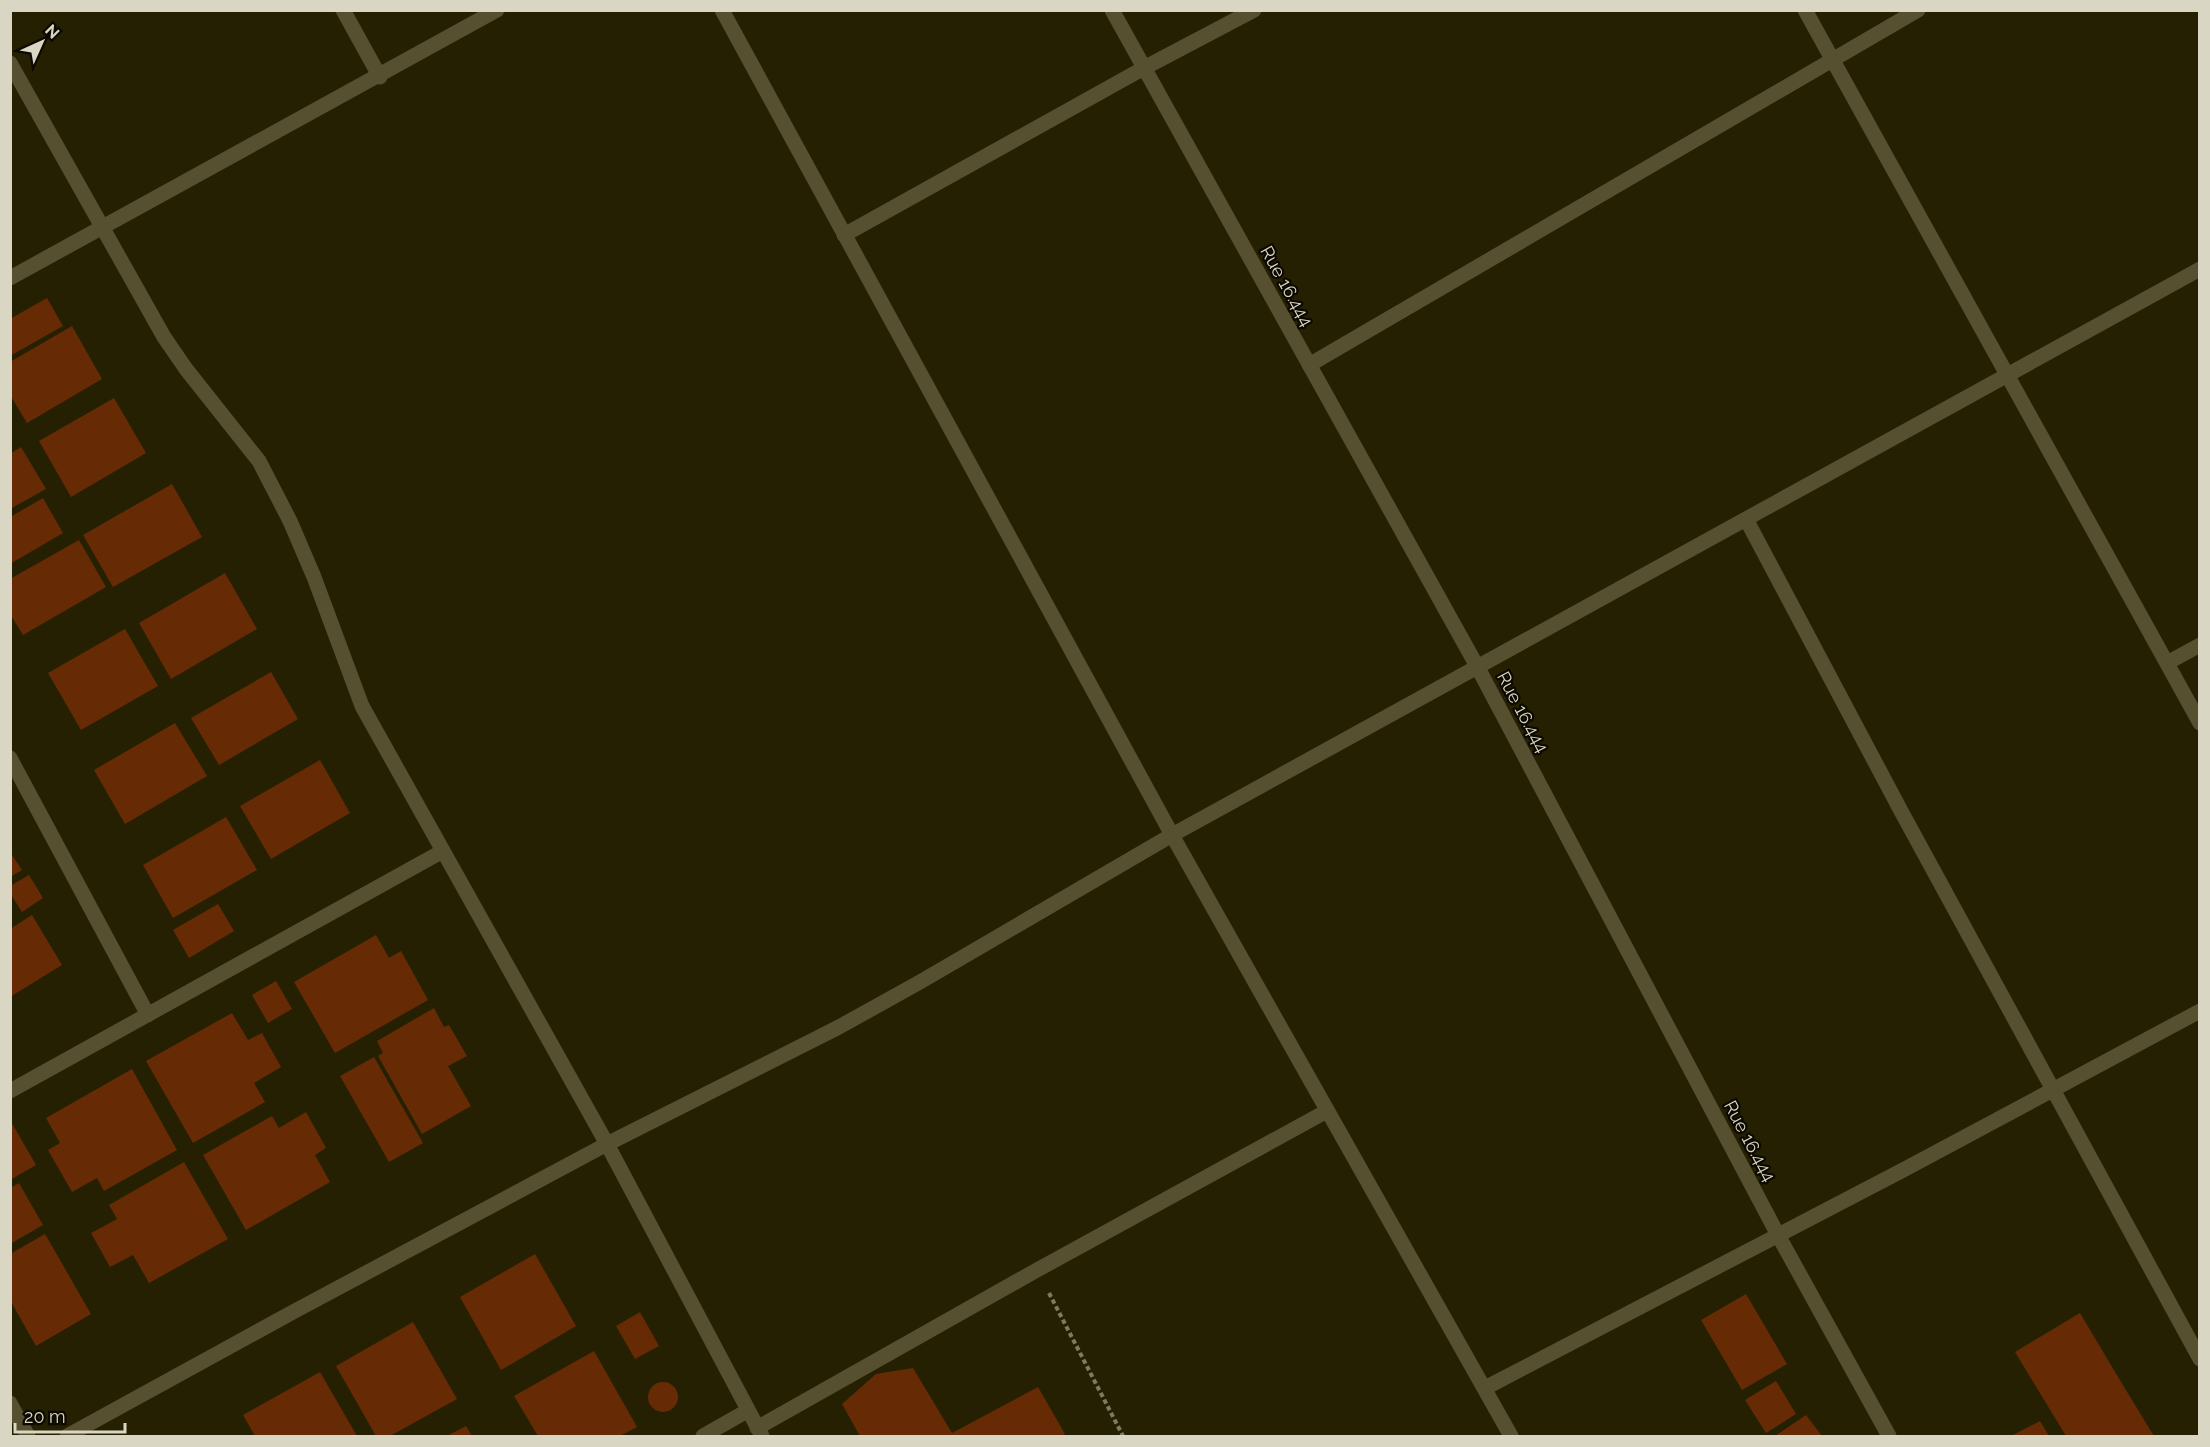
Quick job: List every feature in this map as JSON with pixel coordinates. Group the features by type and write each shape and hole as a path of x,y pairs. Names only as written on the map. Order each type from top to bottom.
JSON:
{"street":[{"path":"343,10 380,77"},
{"path":"10,278 380,77 497,10"},
{"path":"722,10 1172,835 1512,1437"},
{"name":"Rue 16.444","path":"1112,10 1478,668 1778,1235 1889,1437"},
{"path":"844,235 1144,68 1254,10"},
{"path":"1805,10 2199,723"},
{"path":"1309,365 1918,10"},
{"path":"10,63 164,337 186,369 259,461 290,521 310,568 362,706 607,1143 759,1432 1036,1270 1327,1111"},
{"path":"67,1437 292,1312 607,1143 839,1027 1172,835 2199,269"},
{"path":"1746,519 2199,1359"},
{"path":"2167,663 2199,645"},
{"path":"10,758 148,1015"},
{"path":"10,1091 443,851"},
{"path":"1485,1388 2199,1011"},
{"path":"10,1403 28,1437"},
{"path":"703,1437 747,1411"}],"path":[{"path":"1036,1270 1123,1437"}],"building":[{"path":"47,298 63,326 10,356 10,319"},
{"path":"72,326 102,379 27,423 10,395 10,362"},
{"path":"114,398 146,453 71,497 39,441"},
{"path":"21,447 46,489 10,509 10,454"},
{"path":"172,484 202,537 113,587 83,535"},
{"path":"43,498 63,533 10,564 10,517"},
{"path":"79,540 106,587 23,635 10,614 10,579"},
{"path":"225,573 257,629 171,679 139,623"},
{"path":"125,629 158,686 81,730 48,673"},
{"path":"271,672 298,719 219,765 191,718"},
{"path":"175,723 207,776 125,824 94,770"},
{"path":"320,760 350,813 271,859 240,806"},
{"path":"226,817 257,870 173,918 143,865"},
{"path":"10,852 22,870 10,877"},
{"path":"29,875 43,898 22,912 10,893 10,886"},
{"path":"218,904 234,931 189,958 173,930"},
{"path":"32,915 62,965 10,997 10,929"},
{"path":"376,935 389,958 401,951 428,1000 335,1053 294,982"},
{"path":"276,981 292,1009 268,1023 252,995"},
{"path":"434,1008 444,1027 449,1025 467,1056 448,1066 471,1106 422,1134 378,1056 383,1053 377,1041"},
{"path":"232,1013 248,1040 262,1033 281,1067 254,1083 265,1102 193,1143 146,1061"},
{"path":"374,1057 423,1143 389,1162 340,1076"},
{"path":"132,1069 177,1150 104,1191 97,1178 72,1192 48,1150 60,1143 46,1118"},
{"path":"306,1112 326,1148 315,1155 330,1182 246,1230 203,1155 272,1116 279,1128"},
{"path":"10,1120 36,1165 10,1180"},
{"path":"184,1162 228,1239 149,1283 133,1255 110,1267 91,1233 117,1219 109,1205"},
{"path":"19,1183 43,1225 10,1244 10,1188"},
{"path":"45,1234 91,1314 36,1346 10,1300 10,1254"},
{"path":"535,1254 576,1326 501,1370 460,1297"},
{"path":"1746,1294 1787,1364 1742,1390 1701,1320"},
{"path":"640,1312 659,1346 635,1359 616,1326"},
{"path":"2080,1313 2154,1436 2066,1436 2015,1352"},
{"path":"413,1322 457,1399 390,1436 376,1436 336,1366"},
{"path":"594,1351 637,1427 620,1436 538,1436 514,1396"},
{"path":"913,1368 952,1433 1038,1387 1065,1434 1061,1436 860,1436 842,1404 876,1374"},
{"path":"320,1372 357,1436 255,1436 243,1415"},
{"path":"1776,1381 1796,1414 1766,1433 1745,1400"},
{"path":"663,1382 669,1383 677,1391 677,1403 669,1411 663,1412 657,1411 649,1403 648,1397 649,1391 657,1383"},
{"path":"1806,1415 1822,1436 1775,1436"},
{"path":"2040,1421 2049,1436 2011,1436"},
{"path":"466,1426 472,1436 447,1436"}]}
